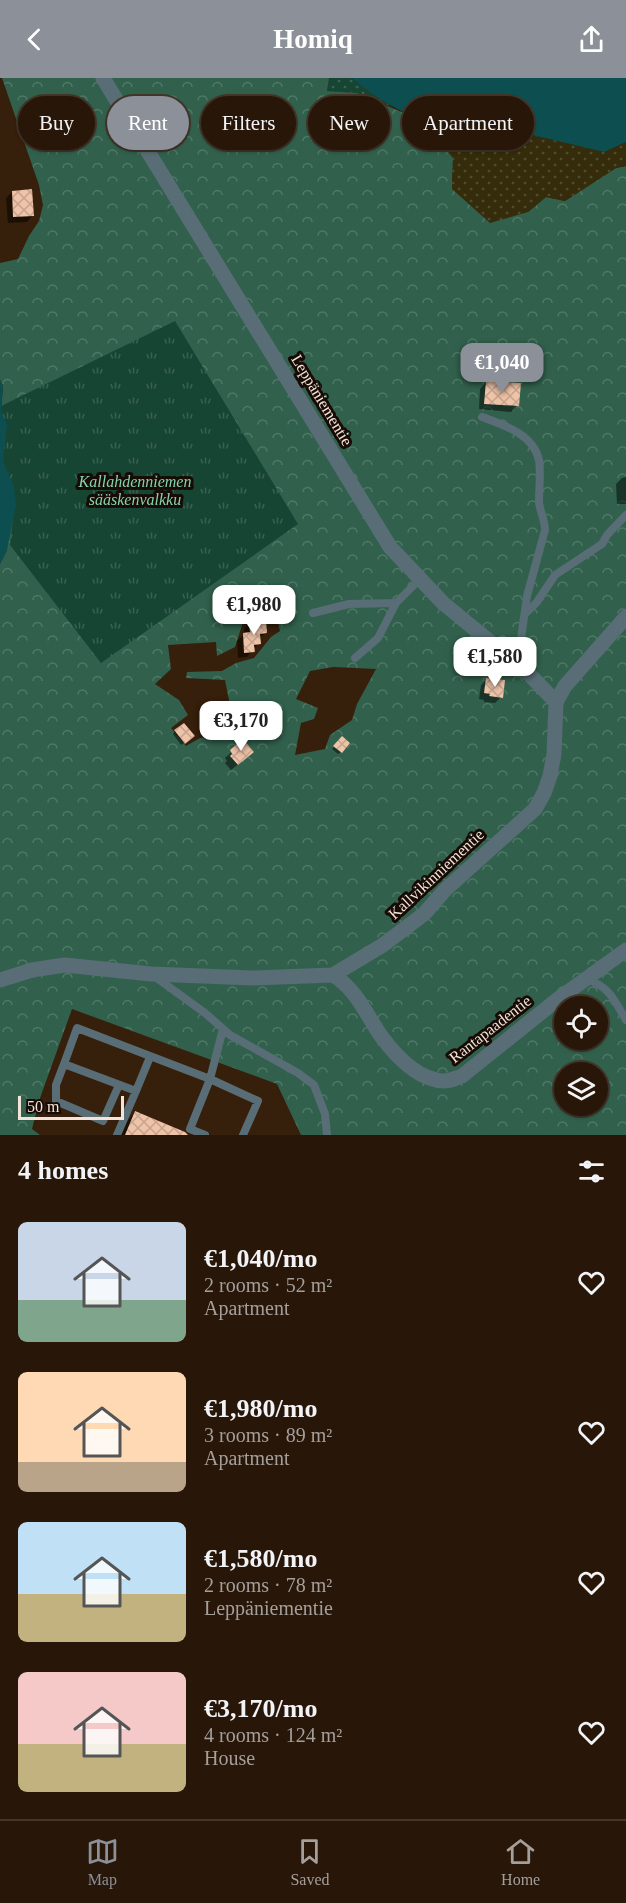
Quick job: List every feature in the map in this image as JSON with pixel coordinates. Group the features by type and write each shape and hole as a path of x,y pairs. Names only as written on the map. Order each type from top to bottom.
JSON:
{"street":[{"name":"Leppäniementie","path":"103,78 390,547 443,603 519,666 556,702"},
{"path":"556,702 565,686 626,617"},
{"name":"Kallvikinniementie","path":"0,980 32,970 65,965 151,974 253,978 333,975 383,945 424,914 445,890 535,809 550,776 554,754 556,702"},
{"name":"Rantapaadentie","path":"333,975 345,982 360,1001 382,1037 405,1062 418,1073 447,1081 462,1076 586,978 626,950"}],"lane":[{"path":"482,417 520,434 532,445 539,460 540,506 545,530 524,614 519,666"},
{"path":"524,614 537,602 555,575 602,544 607,535 626,515"},
{"path":"355,658 378,638 396,603 421,578"},
{"path":"313,613 349,604 396,603"},
{"path":"151,974 206,1013 230,1035 298,1073 314,1085 325,1114 327,1135"},
{"path":"586,978 599,983 610,993 626,1020"},
{"path":"119,1085 104,1120 56,1101 56,1085 77,1028 210,1079 258,1101 243,1135"},
{"path":"205,1135 190,1129 210,1079 223,1029"},
{"path":"117,1135 150,1056"},
{"path":"64,1065 135,1091"}],"green space":[{"path":"2,78 329,78 327,91 357,93 364,96 308,96 308,150 390,150 390,107 402,112 402,150 447,150 453,158 452,189 528,212 546,197 565,201 616,168 626,166 626,1135 301,1135 277,1084 72,1009 39,1101 32,1129 40,1135 0,1135 0,564 7,550 7,425 1,410 3,386 0,380 0,263 18,259 39,221 43,205 27,150 95,150 95,96 18,96 18,124","holes":["261,608 276,615 280,631 271,637 254,658 236,663 222,671 187,672 186,678 225,680 229,700 221,725 212,736 200,738 186,746 171,728 188,715 179,700 155,684 171,669 168,645 216,642 217,656 235,647 245,616","333,667 376,669 357,704 352,720 330,735 325,749 295,755 301,723 314,719 318,708 296,699 310,671"]},
{"path":"329,78 352,78 376,96 365,96 357,93 327,91"},
{"name":"Kallahdenniemen sääskenvalkku","path":"175,321 298,524 101,663 10,545 13,519 0,452 1,406"}],"sand":[{"path":"534,135 604,152 626,142 626,166 616,168 565,201 546,197 528,212 490,223 452,189 453,158 447,150 534,150"}],"water":[{"path":"352,78 626,78 626,142 604,152 534,135 534,96 402,96 402,111 390,105 390,96 376,96"},
{"path":"0,380 3,386 1,410 7,425 3,461 14,487 16,505 7,550 0,564"}],"building":[{"path":"32,189 34,216 13,217 12,191"},
{"path":"486,381 521,383 519,406 484,404"},
{"path":"266,620 267,633 260,634 261,644 254,645 255,652 244,653 243,633 250,632 249,622"},
{"path":"486,678 505,680 503,698 484,693"},
{"path":"184,723 195,736 185,744 174,730"},
{"path":"342,736 350,743 342,753 333,746"},
{"path":"243,739 254,752 238,765 230,756 232,754 230,750"},
{"path":"135,1111 185,1132 188,1135 125,1135"}]}
